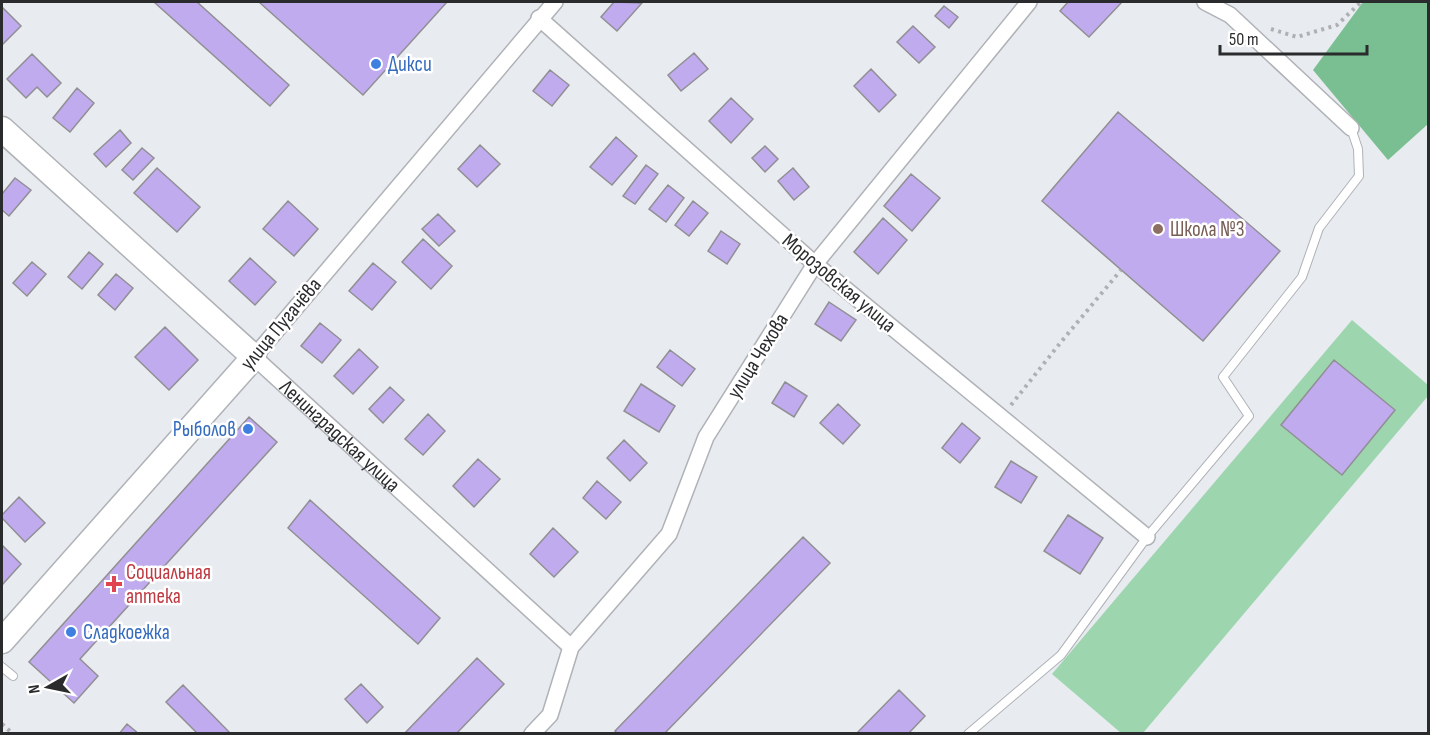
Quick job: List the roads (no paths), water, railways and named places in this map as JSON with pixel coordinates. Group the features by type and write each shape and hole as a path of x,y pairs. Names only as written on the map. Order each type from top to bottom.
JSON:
{"main road":[{"name":"Ленинградская улица","path":"2,129 254,357"},
{"name":"улица Пугачёва","path":"2,641 254,357"}],"street":[{"name":"улица Пугачёва","path":"254,357 539,18 555,2"},
{"name":"улица Чехова","path":"532,734 550,715 571,647 669,534 706,437 815,264 1029,2"},
{"path":"1205,2 1230,15 1351,128"},
{"name":"Морозовская улица","path":"539,18 815,264 1148,537"},
{"name":"Ленинградская улица","path":"254,357 571,647"}],"lane":[{"path":"968,734 1060,655 1148,537 1249,416 1223,377 1302,277 1319,228 1359,176 1358,149 1351,128"},
{"path":"2,667 14,676"}],"place":[{"name":"Дикси","path":"376,64"},
{"name":"Школа №3","path":"1158,229"},
{"name":"Рыболов","path":"248,429"},
{"name":"Социальная аптека","path":"114,584"},
{"name":"Сладкоежка","path":"71,632"}]}
